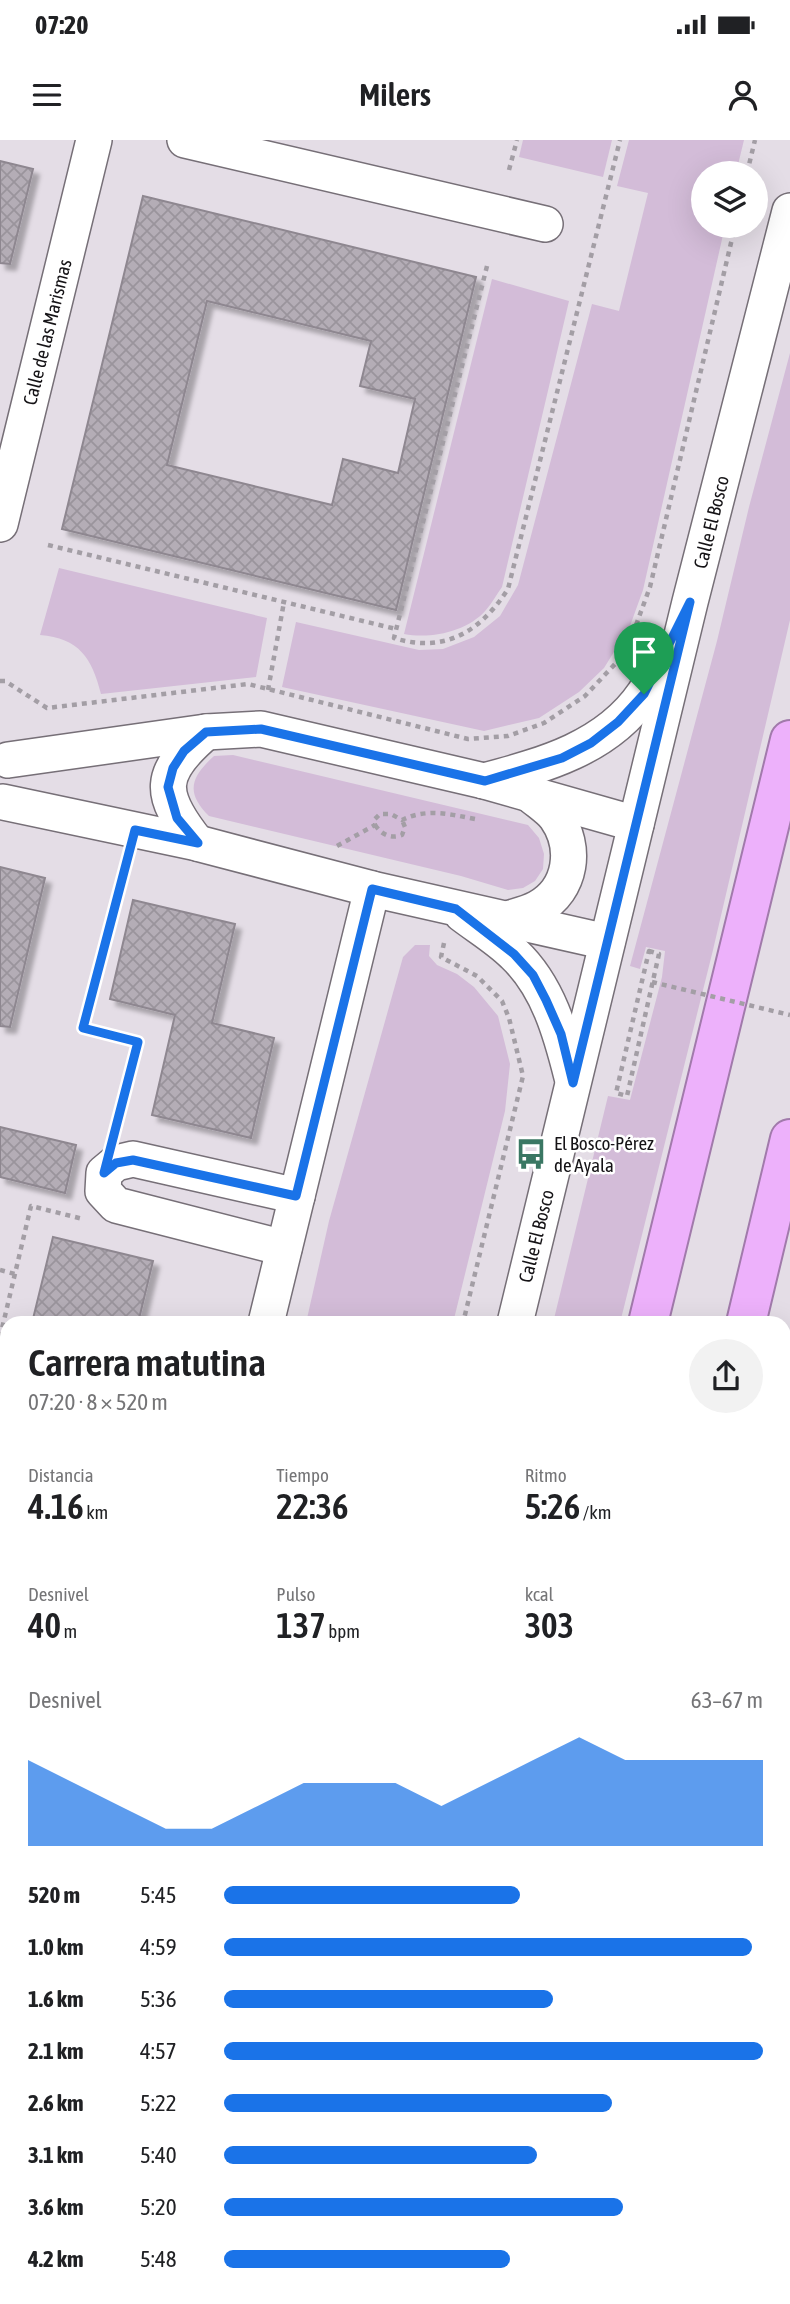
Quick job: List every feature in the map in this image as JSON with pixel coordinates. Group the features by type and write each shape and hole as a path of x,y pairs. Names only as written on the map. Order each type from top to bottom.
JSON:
{"highway":[{"path":"650,1316 790,740"},
{"path":"748,1316 790,1139"}],"street":[{"name":"Calle de las Marismas","path":"0,524 94,140"},
{"path":"185,140 545,224"},
{"name":"Calle El Bosco","path":"517,1316 690,602 790,211"},
{"path":"485,781 562,758 591,743 618,722 644,694 690,602"},
{"path":"573,1083 561,1034 533,975 514,954 372,889 198,843 1,803 9,782 4,752 261,729 485,781 636,824"},
{"path":"198,843 177,818 168,787 173,768 184,751 206,732"},
{"path":"450,923 507,919 539,907 555,893 565,878 569,861 568,841 555,816 531,795"},
{"path":"268,1316 372,889"},
{"path":"507,919 607,942"},
{"path":"285,1248 116,1205 103,1182 116,1163 133,1160 296,1196"}],"path":[{"path":"509,170 517,140"},
{"path":"486,266 396,628 394,638 405,642 429,643 453,639 477,627 495,609 509,589 620,140"},
{"path":"750,161 755,140"},
{"path":"0,681 5,681 47,708 248,684 468,738 508,736 544,723 585,696 615,664 632,636 650,587 732,238"},
{"path":"48,545 396,628"},
{"path":"269,697 284,602"},
{"path":"402,820 416,814 439,812 475,820"},
{"path":"380,814 391,814 402,820 405,827 402,835 395,837 386,835 375,825 374,820 380,814"},
{"path":"333,849 375,825"},
{"path":"5,1316 31,1206 89,1221 103,1182 138,1042 83,1028 135,830"},
{"path":"450,923 441,957 477,976 502,1001 509,1018 523,1076 465,1316"},
{"path":"649,951 659,954 652,982 627,1096 616,1093 649,951"},
{"path":"652,982 790,1016"},
{"path":"0,1270 15,1274"}],"shaded area":[{"path":"523,140 612,140 603,177 519,157"},
{"path":"629,140 744,140 739,161 691,161 691,238 722,238 643,590 630,626 604,668 579,692 539,718 484,731 282,687 296,622 419,650 443,649 474,637 500,616 518,585 592,304 619,311 648,193 617,186"},
{"path":"492,279 569,301 502,587 478,618 459,629 426,635 404,634"},
{"path":"790,353 790,620 713,950 622,1316 555,1316 608,1096 630,1100 662,977 665,951 646,947 640,969 630,966 717,641"},
{"path":"59,568 267,618 256,677 101,694 93,670 82,652 65,640 40,635"},
{"path":"233,755 528,825 539,838 544,854 543,869 535,881 523,888 508,890 461,876 209,816 196,799 196,778 214,756"},
{"path":"415,945 430,945 429,956 437,965 457,974 474,987 498,1016 510,1064 505,1111 455,1316 308,1316 329,1221 403,957"}],"building":[{"path":"0,161 33,169 10,264 0,263"},
{"path":"143,196 476,277 396,610 62,529","holes":["207,301 371,341 360,386 415,399 398,473 343,459 332,505 167,465"]},
{"path":"0,867 45,878 10,1027 0,1026"},
{"path":"133,900 235,924 212,1023 274,1038 251,1138 152,1115 175,1015 110,999"},
{"path":"0,1127 76,1145 65,1193 0,1177"},
{"path":"53,1237 153,1261 140,1316 34,1316"}],"place":[{"name":"El Bosco-Pérez de Ayala","path":"531,1154"}],"route":[{"path":"690,602 573,1083 561,1034 546,1000 533,975 514,954 456,909 372,889 296,1196 133,1160 116,1163 104,1173 138,1042 83,1028 135,830 198,843 177,818 168,787 173,768 184,751 206,732 261,729 485,781 538,767 591,743 618,722 644,694 690,602"}]}
